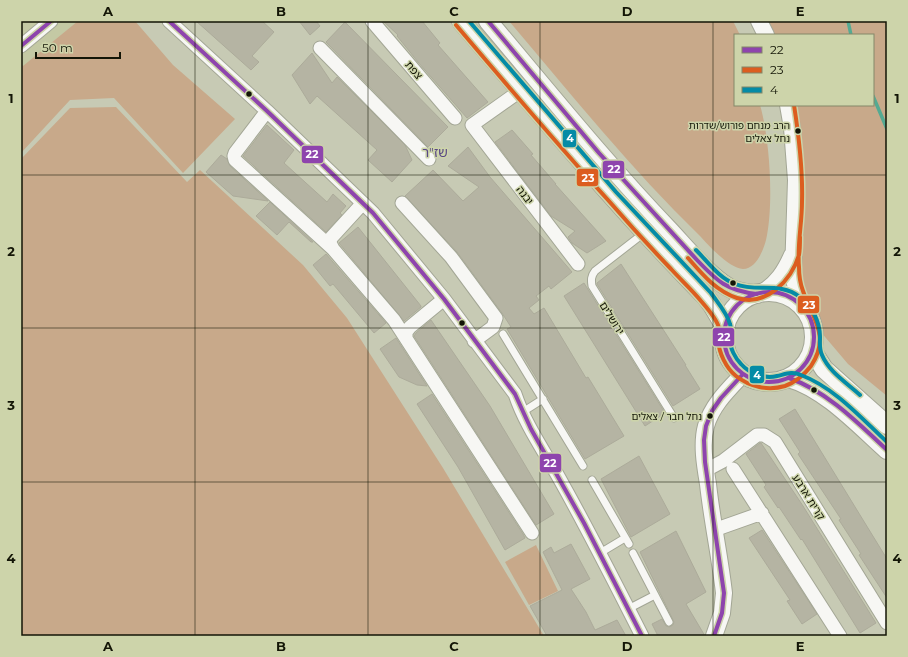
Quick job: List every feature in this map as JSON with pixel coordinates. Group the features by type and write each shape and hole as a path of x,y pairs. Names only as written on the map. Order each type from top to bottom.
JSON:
{"main road":[{"path":"461,21 574,154 644,233 706,297 725,328"},
{"path":"488,21 594,146 654,214 705,267 729,288 742,293 773,292 786,296 797,302 806,311 813,328 813,347 815,355 824,370 887,425"},
{"path":"759,293 745,299 734,308 730,314 725,328 724,341 727,354 733,365 753,380 777,382 795,375 805,366 813,347"},
{"path":"789,378 807,384 819,391 836,404 887,450"}],"street":[{"path":"169,21 267,111 373,213 444,299 515,394 521,413 600,553 642,636"},
{"name":"צפת","path":"372,21 455,118"},
{"path":"760,21 766,34"},
{"path":"21,46 45,23"},
{"path":"320,48 429,159"},
{"name":"יבנה","path":"520,91 472,126 578,264"},
{"path":"788,106 792,128 796,180 793,274 795,287 806,311"},
{"path":"267,111 235,153 235,160 333,249 394,320 532,533"},
{"path":"333,249 330,243 331,238 363,203"},
{"path":"402,203 451,256 496,318 493,327 474,341"},
{"path":"759,293 770,288 781,276 793,251"},
{"path":"406,338 406,332 410,327 444,299"},
{"path":"714,636 722,613 724,593 704,456 706,426 712,411 721,396 743,374"},
{"name":"קרית ארבע","path":"706,470 723,461 757,435 764,434 775,442 887,623"},
{"path":"732,469 762,513 840,636"},
{"path":"714,530 762,513"}],"lane":[{"name":"ירושלים","path":"644,233 595,271 592,274 591,281 592,286 674,418"},
{"path":"504,334 583,466"},
{"path":"521,413 543,400"},
{"path":"592,480 627,541 600,553"},
{"path":"633,553 669,622"},
{"path":"628,609 654,595"}],"shaded area":[{"path":"21,21 78,21 23,67 21,64"},
{"path":"78,21 135,21 173,65 235,119 183,173 114,98 70,100 21,153 21,64 23,66"},
{"path":"509,21 733,21 740,34 734,34 734,106 760,106 766,136 770,172 770,209 766,240 761,254 755,263 748,268 738,268 726,261 714,251 626,158"},
{"path":"766,21 887,21 887,396 848,364 820,331 814,308 796,276 796,250 804,173 794,106 874,106 874,34 772,34"},
{"path":"116,107 187,182 200,170 303,265 347,318 443,468 544,636 21,636 21,159 70,108"},
{"path":"536,545 558,591 529,605 505,562"}],"building":[{"path":"196,21 262,21 274,32 252,56 259,62 251,70"},
{"path":"299,21 316,21 320,26 310,35"},
{"path":"383,21 422,21 440,43 438,45 488,102 467,118 418,62 397,36 398,35"},
{"path":"345,22 448,127 428,147 326,42"},
{"path":"312,53 332,83 337,77 405,145 412,160 392,182 368,160 377,150 317,96 310,104 292,75"},
{"path":"267,125 294,150 284,163 327,202 333,194 346,206 340,213 342,215 326,232 243,156"},
{"path":"512,130 533,154 531,155 555,184 606,241 587,253 572,243 568,237 575,231 551,216 495,142"},
{"path":"468,147 490,177 572,272 551,289 549,286 536,296 539,300 529,308 534,314 544,308 586,378 588,377 624,436 585,459 507,329 511,327 502,313 457,252 405,196 433,170 463,201 479,187 448,166"},
{"path":"221,155 227,159 230,166 268,201 233,196 206,172"},
{"path":"270,202 313,242 311,242 289,222 277,235 256,216"},
{"path":"358,227 421,306 404,321 339,243"},
{"path":"326,254 386,323 374,333 333,284 330,286 313,265"},
{"path":"621,264 700,389 673,406 597,284"},
{"path":"584,283 665,413 645,426 564,296"},
{"path":"431,320 490,406 554,514 536,525 414,336"},
{"path":"396,338 427,386 417,385 399,377 380,349"},
{"path":"432,394 525,538 505,550 458,467 417,404"},
{"path":"795,409 887,559 887,598 859,555 861,554 839,520 841,519 798,454 800,452 779,419"},
{"path":"760,443 803,506 876,623 860,633 802,539 801,540 764,487 766,485 746,454"},
{"path":"639,456 670,514 631,537 601,479"},
{"path":"762,530 817,614 802,624 787,601 790,600 749,538"},
{"path":"676,531 706,592 686,604 705,636 658,636 652,624 662,619 666,626 669,627 673,625 674,622 640,552"},
{"path":"571,544 590,579 571,589 586,612 595,630 617,620 626,636 547,636 530,606 562,590 543,552 551,547 554,553"}],"waterway":[{"path":"848,21 851,34"},
{"path":"874,98 887,129"}],"transit line":[{"name":"22","path":"21,46 51,21"},
{"name":"22","path":"169,21 267,111 373,213 444,299 515,394 531,429 584,523 642,636"},
{"name":"4","path":"469,21 616,192 711,293 729,320 732,350 741,364 749,371 762,376 772,377 795,373 813,381 847,404 887,442"},
{"name":"22","path":"488,21 599,153 704,267 723,284 747,293 757,294"},
{"name":"23","path":"456,25 569,157 709,310 719,328 718,340 721,355 732,373 747,383 766,388 785,386 800,378 811,366 817,355 820,336 799,276 802,177 794,106"},
{"name":"23","path":"688,258 722,291 737,298 748,300 758,299 776,290 790,274 799,255 800,237"},
{"name":"4","path":"696,250 719,274 735,284 751,288 784,289 800,297 812,310 817,320 820,331 820,350 825,361 839,377 860,395"},
{"name":"22","path":"769,292 786,295 801,305 811,320 814,337 811,354 801,369 786,379 769,382 752,379 737,369 727,354 724,337 727,320 737,305 752,295 769,292"},
{"name":"22","path":"714,636 722,613 724,593 705,462 704,440 706,426 712,411 721,398 743,374"},
{"name":"22","path":"789,378 817,391 853,419 887,450"}],"place":[{"name":"הרב מנחם פורוש/שדרות נחל צאלים","path":"798,131"},
{"name":"נחל חבר / צאלים","path":"710,416"}],"district":[{"name":"שז\"ר","path":"435,152"}]}
